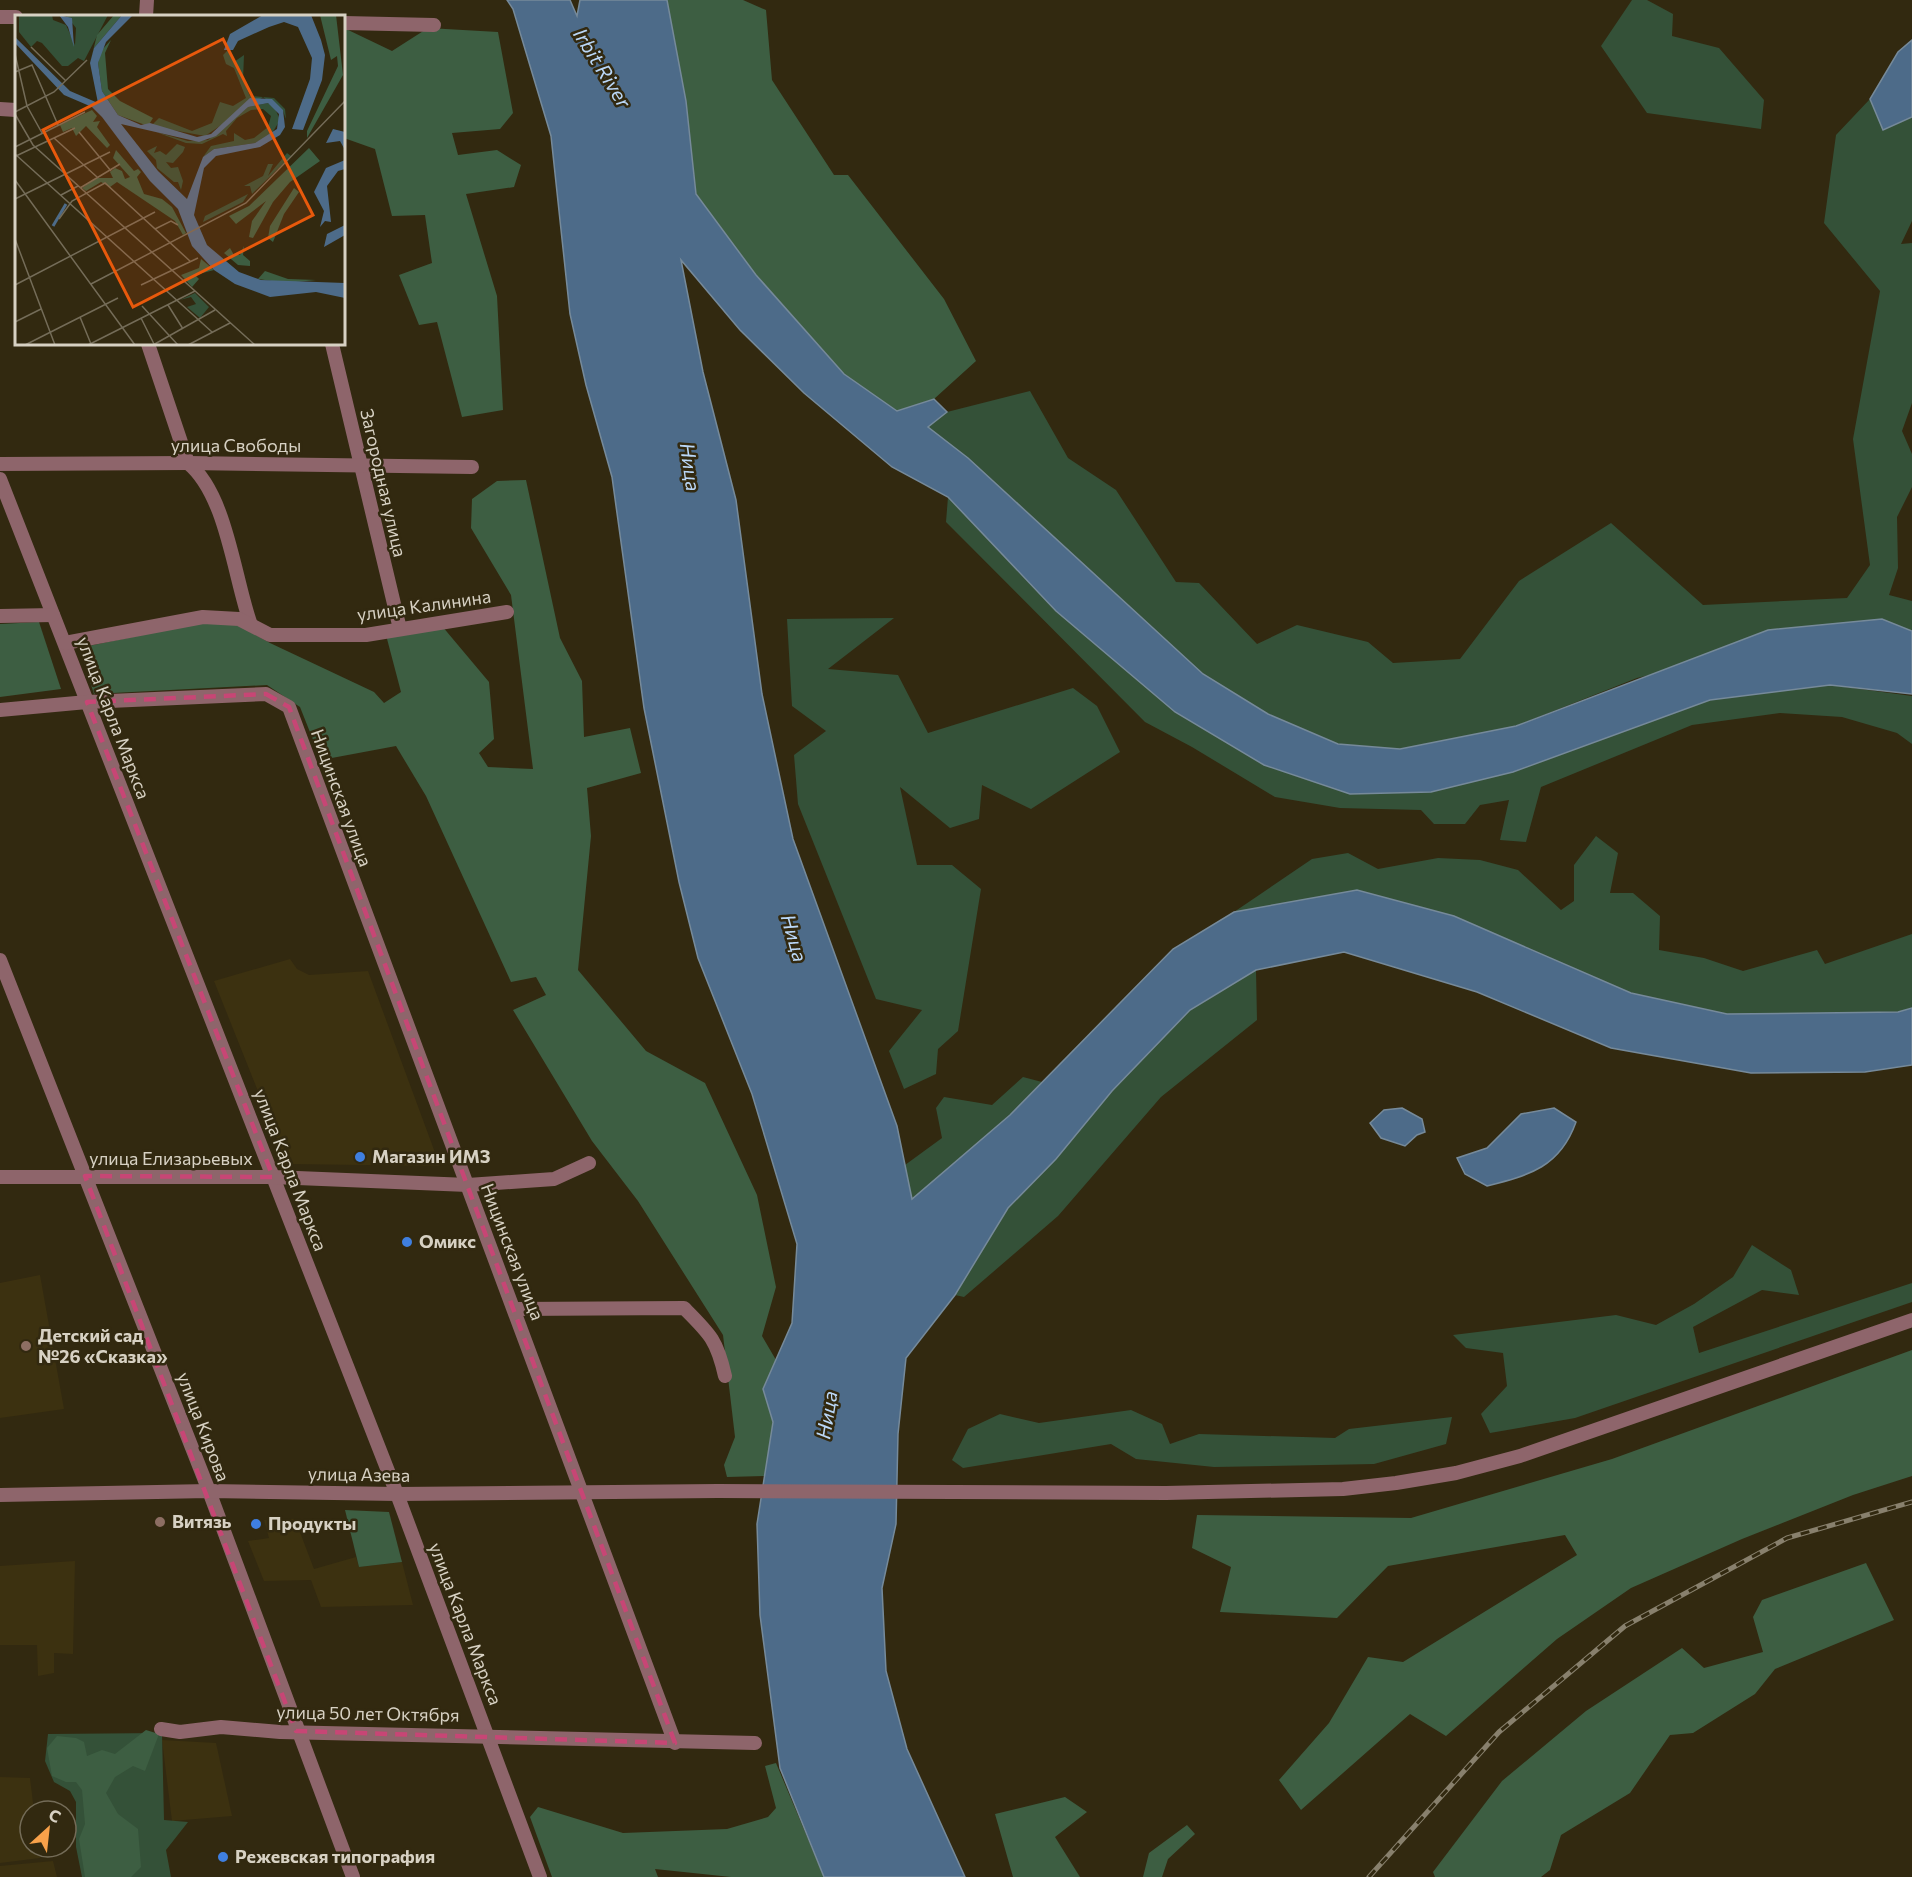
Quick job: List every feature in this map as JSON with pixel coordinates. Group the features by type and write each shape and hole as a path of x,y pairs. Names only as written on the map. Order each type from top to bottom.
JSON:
{"street":[{"path":"146,15 147,0"},
{"path":"345,23 434,26"},
{"path":"148,345 188,463 198,471 211,491 251,625"},
{"name":"Загородная улица","path":"332,345 359,465 400,629"},
{"name":"улица Свободы","path":"0,464 188,463 472,467"},
{"name":"улица Карла Маркса","path":"0,480 397,1494 540,1877"},
{"name":"улица Калинина","path":"65,643 203,617 239,619 270,635 366,635 507,612"},
{"path":"0,616 53,615"},
{"name":"Ницинская улица","path":"87,702 266,694 289,707 421,1070 515,1309 675,1743"},
{"path":"0,710 87,702"},
{"name":"улица Кирова","path":"0,960 209,1491 296,1731 353,1877"},
{"name":"улица Елизарьевых","path":"0,1177 273,1177 468,1185 554,1179 589,1163"},
{"path":"515,1309 684,1308 714,1341 725,1376"},
{"name":"улица Азева","path":"0,1495 209,1491 397,1494 718,1491 1166,1493 1343,1489 1396,1484 1456,1473 1520,1456 1912,1320"},
{"name":"улица 50 лет Октября","path":"161,1728 180,1732 221,1727 675,1743 754,1743"}],"highlighted area":[{"path":"266,694 289,707 675,1743 296,1731 85,1176 273,1177 87,702"}],"shaded area":[{"path":"290,959 297,969 309,975 368,971 440,1166 287,1164 214,981"},
{"name":"Детский сад №26 «Сказка»","path":"40,1275 64,1409 0,1418 0,1283"},
{"path":"295,1519 314,1569 356,1557 359,1567 402,1562 413,1605 321,1607 311,1580 264,1581 248,1541 269,1538 264,1520"},
{"path":"75,1561 73,1654 54,1653 54,1673 38,1676 37,1645 0,1645 0,1566"},
{"path":"162,1740 216,1743 232,1816 172,1821"},
{"path":"0,1777 30,1778 33,1799 18,1799 18,1859 32,1859 0,1863"},
{"path":"53,1861 57,1877 0,1877 0,1866"}],"green space":[{"path":"667,0 743,0 766,10 772,80 834,175 848,175 944,299 976,361 934,399 897,412 844,374 756,275 696,194 686,101"},
{"path":"1632,0 1647,0 1673,14 1672,36 1719,48 1764,100 1761,129 1647,113 1601,46"},
{"path":"345,28 392,51 428,28 498,32 513,113 500,129 452,133 458,155 497,150 521,165 514,187 466,194 497,296 503,410 462,417 437,322 419,325 399,275 432,263 425,215 392,216 375,149 345,138"},
{"path":"1870,99 1883,130 1912,117 1912,221 1901,244 1912,243 1912,403 1902,431 1912,454 1912,487 1897,517 1898,568 1889,595 1912,601 1912,631 1882,619 1637,678 1516,726 1400,749 1338,744 1268,714 1203,674 928,427 947,412 1030,391 1068,458 1116,490 1176,582 1199,583 1257,644 1297,625 1368,642 1393,663 1460,659 1519,581 1611,523 1703,605 1847,598 1870,565 1853,439 1880,291 1824,223 1836,135"},
{"path":"526,480 560,638 582,681 584,737 630,728 641,773 587,788 591,836 578,970 646,1051 705,1083 757,1195 776,1287 762,1336 776,1360 763,1389 773,1422 765,1476 727,1477 724,1465 735,1437 723,1335 638,1201 592,1141 513,1010 546,995 536,977 511,982 426,796 396,746 321,760 300,707 267,685 94,694 79,648 204,622 236,624 270,643 374,692 384,703 401,692 386,635 442,626 489,682 494,739 479,753 488,767 533,769 511,595 471,528 472,499 497,481"},
{"path":"948,497 1056,611 1264,765 1513,772 1710,700 1830,685 1912,696 1912,744 1897,733 1842,717 1780,713 1692,725 1541,787 1526,842 1500,840 1509,800 1480,805 1465,824 1434,824 1421,810 1340,808 1275,797 1192,747 1145,722 946,522"},
{"path":"894,618 828,669 898,675 928,733 1073,688 1097,706 1120,752 1031,809 982,785 979,819 950,828 900,787 917,865 952,865 981,889 958,1031 938,1049 936,1074 904,1089 889,1051 922,1010 876,999 798,804 794,755 826,731 792,706 787,619"},
{"path":"39,622 61,689 0,697 0,624"},
{"path":"1596,836 1618,853 1610,893 1633,893 1660,916 1659,950 1704,958 1743,971 1817,950 1825,964 1912,934 1912,1008 1899,1012 1727,1014 1631,993 1454,916 1234,912 1312,859 1348,853 1378,869 1438,858 1480,860 1518,870 1561,910 1574,901 1574,865"},
{"path":"1256,970 1257,1020 1161,1097 1058,1216 964,1297 955,1295 1008,1208 1056,1159 1112,1091 1190,1010"},
{"path":"1023,1077 1042,1082 1010,1115 912,1199 905,1165 942,1138 936,1108 944,1097 992,1105"},
{"path":"1752,1245 1791,1270 1799,1295 1762,1290 1693,1327 1699,1353 1912,1283 1912,1302 1575,1418 1490,1433 1481,1414 1507,1386 1503,1353 1466,1348 1453,1335 1616,1315 1656,1325 1694,1304 1733,1277"},
{"path":"1912,1350 1912,1476 1853,1495 1742,1539 1631,1588 1557,1639 1446,1736 1410,1714 1301,1810 1279,1780 1329,1723 1368,1657 1403,1662 1577,1555 1565,1535 1388,1566 1337,1618 1220,1612 1231,1567 1192,1548 1197,1515 1411,1518 1612,1459"},
{"path":"1131,1410 1162,1424 1170,1444 1199,1434 1335,1438 1349,1429 1452,1417 1446,1444 1374,1464 1214,1467 1136,1459 1111,1444 963,1468 952,1460 968,1429 1000,1414 1039,1423"},
{"path":"345,1510 389,1512 402,1562 359,1567"},
{"path":"1866,1563 1894,1620 1775,1669 1755,1694 1693,1733 1670,1735 1630,1793 1561,1835 1550,1870 1541,1877 1435,1877 1433,1872 1502,1781 1586,1711 1682,1648 1704,1668 1763,1652 1753,1617 1762,1600"},
{"path":"146,1730 159,1734 145,1771 133,1766 115,1777 106,1793 118,1814 138,1829 141,1867 131,1877 85,1877 79,1839 85,1824 82,1790 76,1782 66,1782 52,1776 47,1748 57,1736 76,1738 84,1742 87,1756 102,1750 115,1754"},
{"path":"162,1733 164,1820 188,1822 166,1850 171,1877 82,1877 78,1857 78,1799 74,1799 70,1791 54,1782 45,1761 48,1734"},
{"path":"776,1763 824,1877 731,1877 655,1869 658,1877 552,1877 530,1817 538,1807 623,1833 727,1829 768,1817 776,1808 765,1766"},
{"path":"1065,1797 1087,1812 1055,1837 1080,1877 1013,1877 995,1814"},
{"path":"1187,1825 1195,1834 1168,1859 1162,1877 1143,1877 1149,1853"}],"water":[{"path":"507,0 570,0 577,16 580,0 667,0 686,101 696,194 756,275 844,374 897,411 934,399 947,412 928,427 968,458 1203,674 1268,714 1338,744 1400,749 1516,726 1768,630 1882,619 1912,631 1912,694 1830,685 1710,700 1513,772 1431,792 1350,794 1264,765 1175,712 1056,611 948,497 892,467 804,393 740,330 681,260 703,372 736,500 762,694 793,839 897,1126 912,1199 1010,1115 1173,949 1234,912 1357,890 1454,916 1631,993 1727,1014 1898,1012 1912,1008 1912,1065 1865,1072 1751,1073 1611,1048 1477,992 1344,952 1256,970 1190,1010 1112,1091 1056,1159 1008,1208 955,1295 906,1358 898,1434 896,1524 882,1588 886,1671 907,1749 965,1877 824,1877 780,1768 760,1615 757,1524 773,1422 763,1389 792,1323 797,1244 752,1094 698,958 679,882 644,708 612,477 586,385 570,314 551,136 513,9"},
{"path":"1912,40 1912,117 1883,130 1870,99 1898,52"},
{"path":"1402,1108 1422,1119 1425,1132 1417,1135 1405,1146 1381,1138 1370,1123 1384,1110"},
{"path":"1554,1108 1576,1122 1561,1149 1542,1167 1517,1178 1487,1186 1465,1174 1457,1158 1487,1148 1521,1114"}],"railway":[{"path":"1369,1877 1499,1732 1625,1626 1787,1538 1912,1502"}],"place":[{"name":"Магазин ИМЗ","path":"360,1157"},
{"name":"Омикс","path":"407,1242"},
{"name":"Детский сад №26 «Сказка»","path":"26,1346"},
{"name":"Витязь","path":"160,1522"},
{"name":"Продукты","path":"256,1524"},
{"name":"Режевская типография","path":"223,1857"}],"water label":[{"name":"Irbit River","path":"602,68"},
{"name":"Ница","path":"690,467"},
{"name":"Ница","path":"794,938"},
{"name":"Ница","path":"827,1415"}]}
